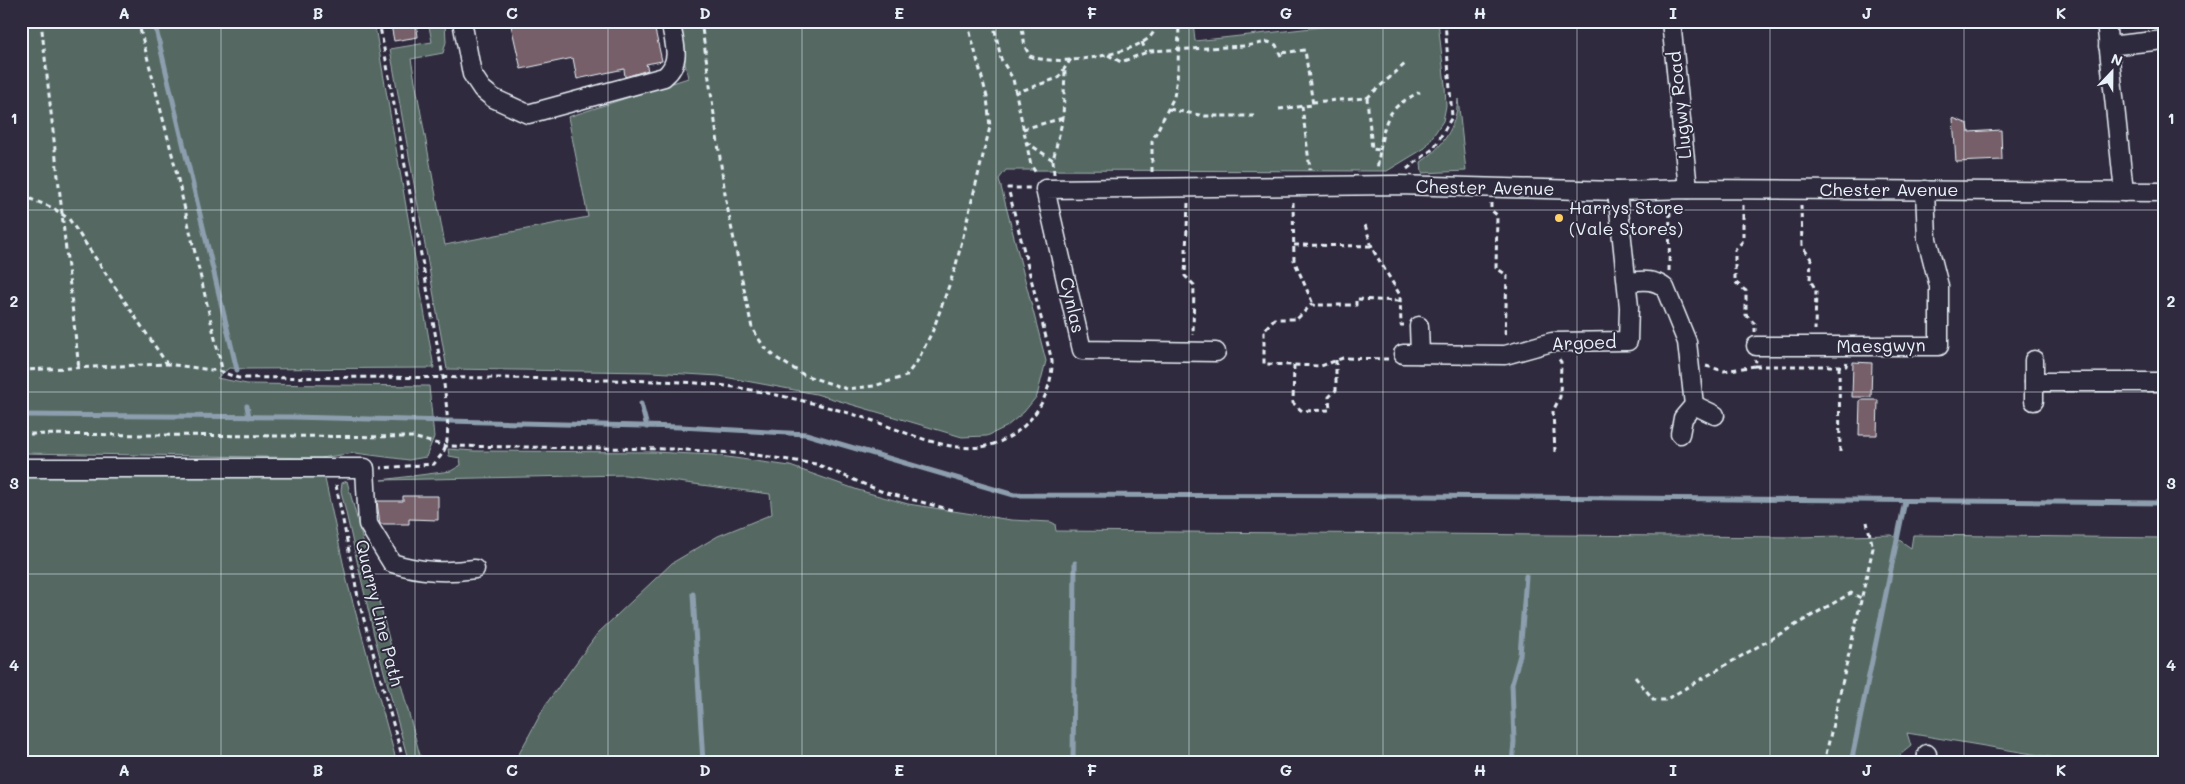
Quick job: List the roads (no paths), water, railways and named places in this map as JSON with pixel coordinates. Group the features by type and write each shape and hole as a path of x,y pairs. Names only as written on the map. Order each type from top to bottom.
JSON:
{"street":[{"path":"462,21 472,74 482,89 493,98 528,114 664,77 673,70 676,60 670,21"},
{"name":"Llugwy Road","path":"1671,21 1688,189"},
{"path":"2106,21 2124,192"},
{"path":"2108,46 2164,40"},
{"name":"Chester Avenue","path":"1050,189 1398,186 1617,191 1743,189 2164,192"},
{"name":"Cynlas","path":"1050,189 1082,350 1216,352"},
{"name":"Maesgwyn","path":"1756,346 1939,346 1939,286 1927,239 1925,190"},
{"name":"Argoed","path":"1419,326 1412,354 1505,356 1548,343 1628,341 1629,307 1617,191"},
{"path":"1627,282 1648,280 1658,283 1670,297 1687,342 1694,405 1683,418 1680,434"},
{"path":"2034,360 2034,402"},
{"path":"2034,382 2164,382"},
{"path":"1694,405 1715,415"},
{"path":"21,468 365,468 368,524 392,563 416,570 450,573 476,569"}],"waterway":[{"path":"154,21 237,370"},
{"path":"641,404 647,427"},
{"path":"247,406 249,417"},
{"path":"21,415 292,417 681,427 806,434 1014,495 1416,496 2164,503"},
{"path":"1851,763 1905,501"},
{"path":"1073,763 1075,563"},
{"path":"1512,763 1514,742 1512,683 1520,655 1526,576"},
{"path":"693,594 703,763"}],"place":[{"name":"Harrys Store (Vale Stores)","path":"1559,218"}]}
